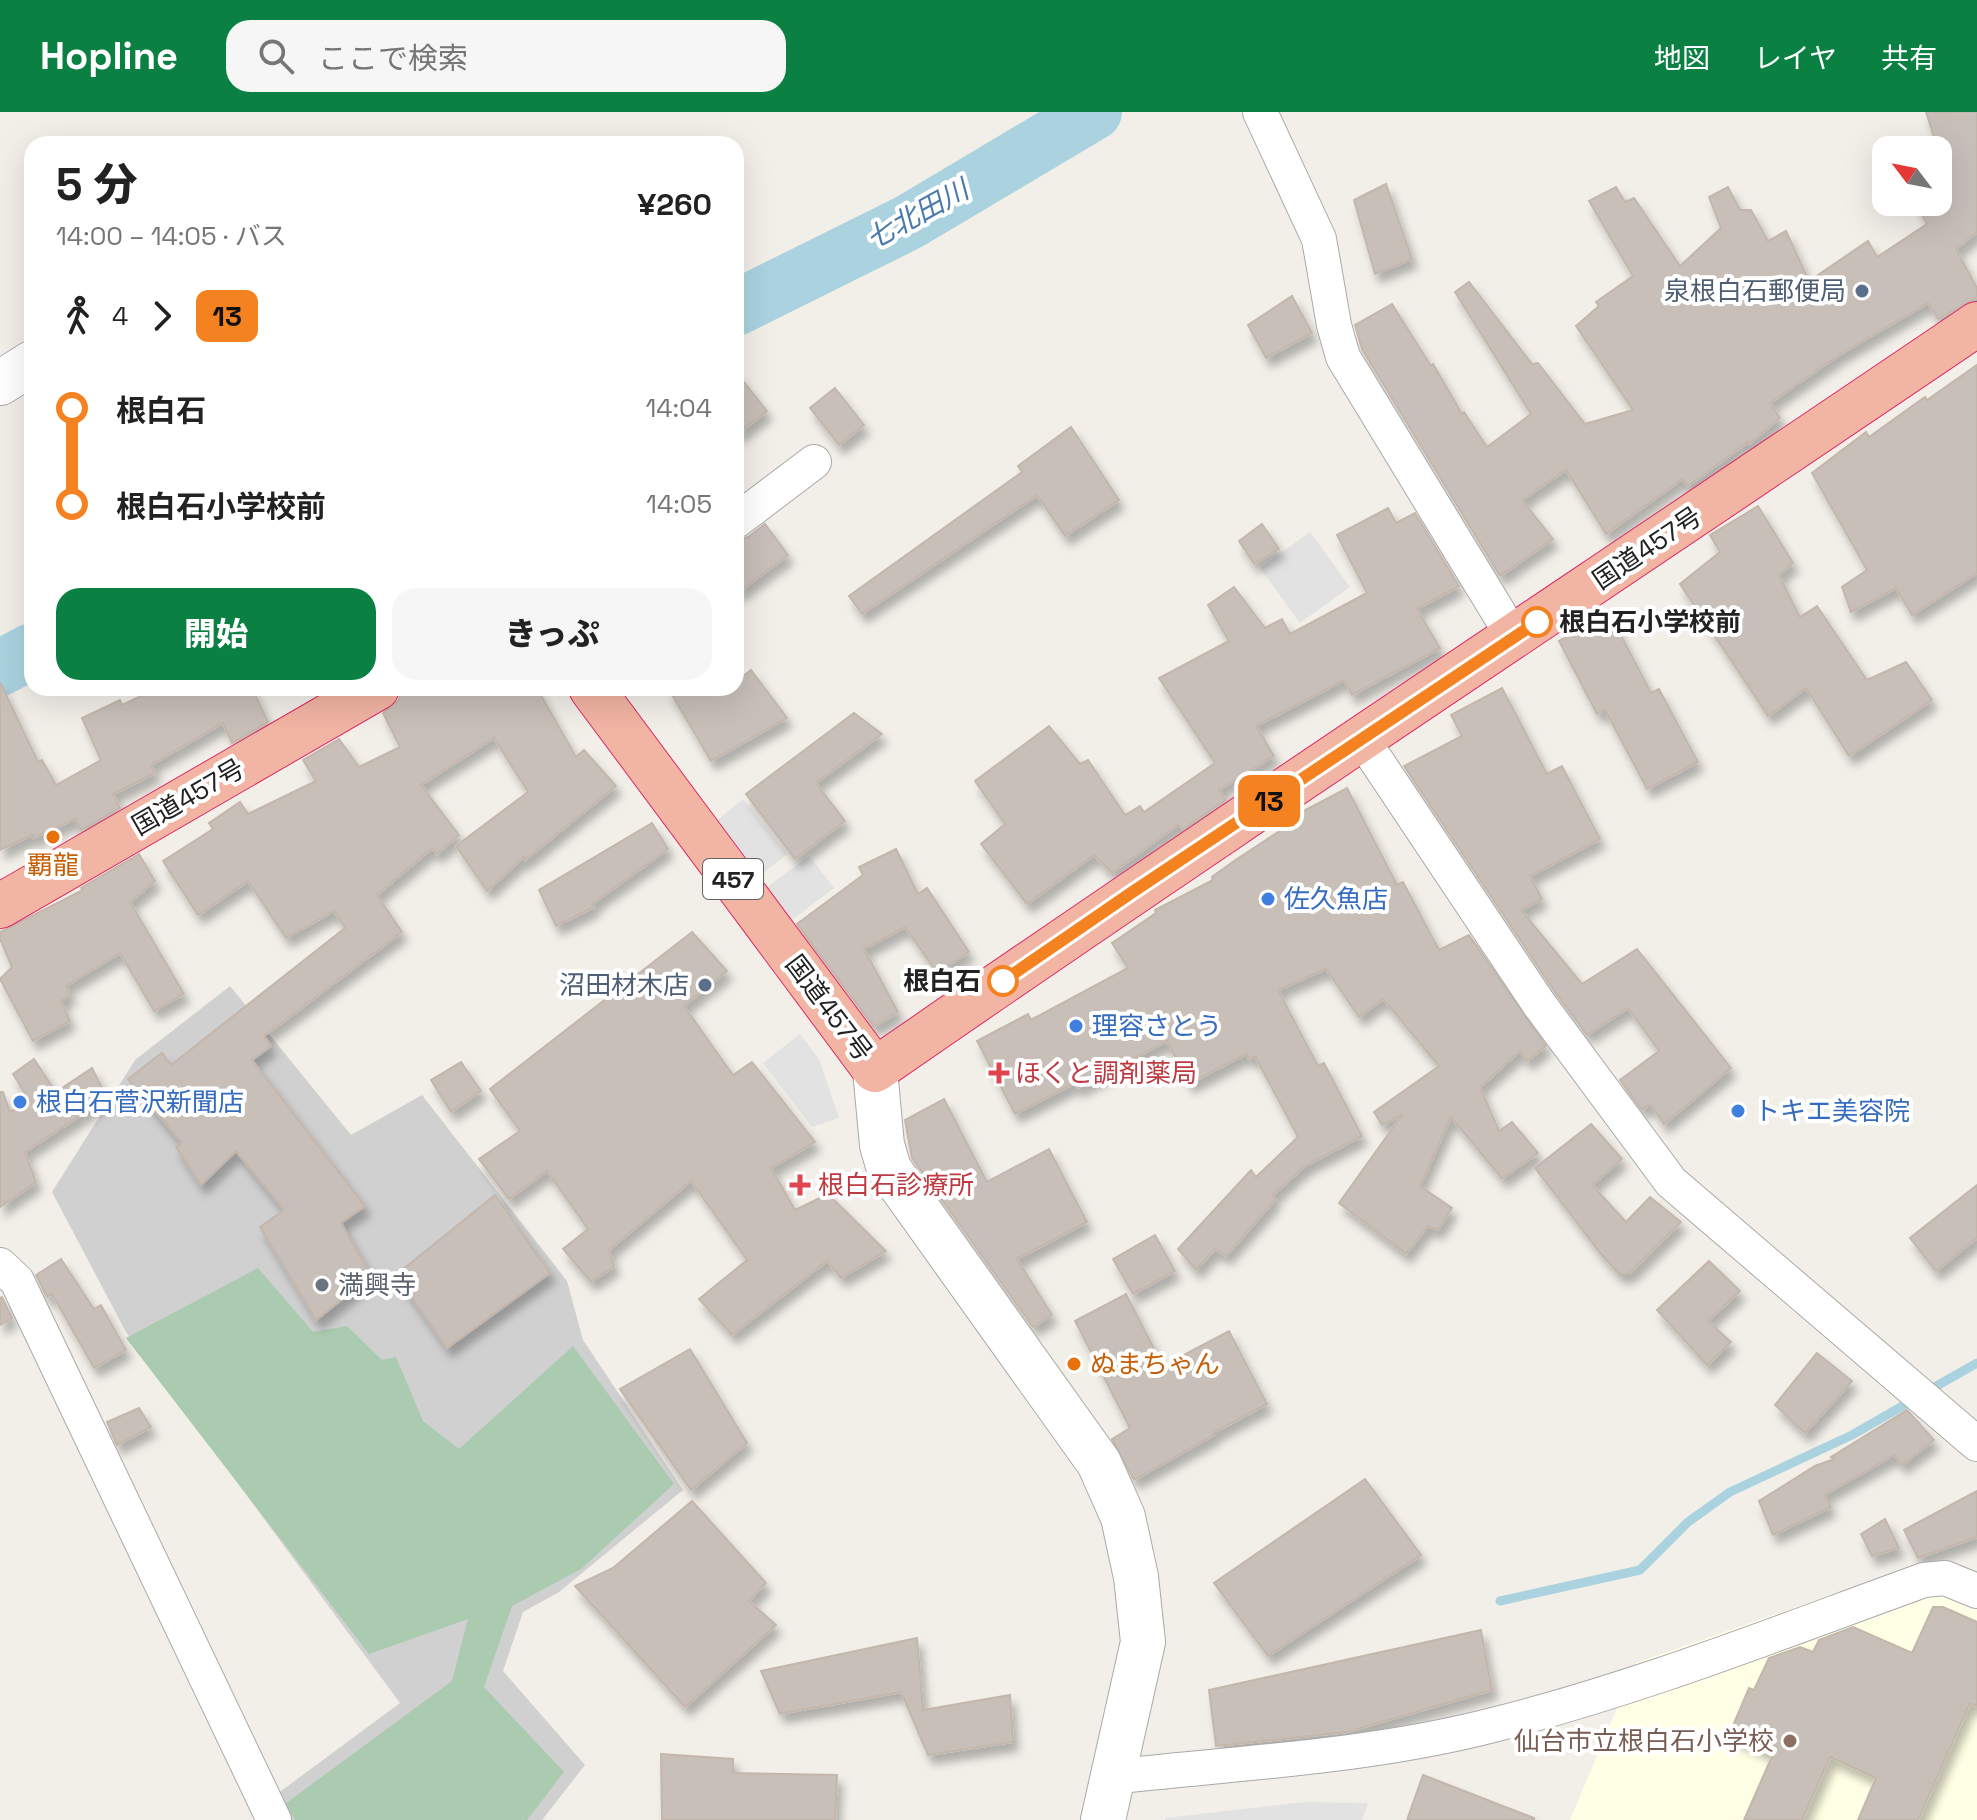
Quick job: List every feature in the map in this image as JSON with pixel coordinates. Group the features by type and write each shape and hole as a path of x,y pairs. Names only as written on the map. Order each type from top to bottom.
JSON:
{"highway":[{"name":"国道457号","path":"597,696 875,1070 1131,893 1977,324"},
{"name":"国道457号","path":"0,906 363,696"}],"street":[{"path":"1260,112 1319,239 1334,325 1343,357 1514,638"},
{"path":"0,383 24,368"},
{"path":"744,515 814,462"},
{"path":"1362,739 1539,1004 1671,1182 1977,1444"},
{"path":"875,1070 882,1145 889,1169 1099,1463 1123,1517 1136,1577 1143,1642 1103,1820"},
{"path":"0,1265 17,1281 274,1820"},
{"path":"1111,1777 1383,1747 1486,1727 1619,1691 1924,1580 1945,1578 1977,1591"}],"shaded area":[{"path":"1310,532 1350,587 1300,623 1260,568"},
{"path":"743,799 787,854 757,878 714,823"},
{"path":"809,856 834,888 788,923 763,890"},
{"path":"230,986 351,1135 422,1095 567,1281 583,1340 683,1490 559,1592 523,1612 503,1671 585,1765 542,1820 292,1820 277,1794 400,1703 126,1332 52,1192 135,1060"},
{"path":"800,1034 819,1059 839,1118 812,1127 763,1063"},
{"path":"258,1268 313,1332 347,1326 382,1360 396,1357 423,1421 459,1449 573,1346 674,1484 581,1569 512,1606 484,1687 564,1772 527,1820 295,1820 285,1804 452,1681 468,1619 369,1654 126,1338"},
{"name":"仙台市立根白石小学校","path":"1923,1563 1977,1586 1977,1820 1570,1820 1636,1663"},
{"path":"1306,1802 1368,1803 1362,1820 1165,1820 1165,1818"}],"building":[{"path":"1926,112 1977,112 1977,232 1956,249 1977,288 1977,297 1938,319 1928,303 1839,355 1770,403 1780,418 1749,444 1688,486 1682,479 1606,534 1566,470 1522,500 1553,539 1500,576 1362,349 1355,325 1392,304 1462,414 1464,412 1487,447 1531,414 1455,292 1469,282 1532,364 1538,363 1585,424 1633,410 1576,326 1599,306 1596,302 1633,276 1589,201 1616,187 1625,202 1634,198 1680,266 1721,228 1709,197 1728,187 1740,210 1751,210 1768,241 1786,231 1809,281 1868,241 1877,257 1927,224 1923,216 1952,216 1952,136 1934,136"},
{"path":"1386,184 1412,259 1375,274 1354,200"},
{"path":"1292,296 1312,333 1266,358 1248,325"},
{"path":"1977,365 1977,573 1912,615 1896,588 1851,612 1842,587 1867,570 1812,473 1866,432 1869,437"},
{"path":"744,382 767,411 744,429"},
{"path":"835,388 864,425 839,445 810,408"},
{"path":"1071,427 1119,500 1065,536 1037,495 862,614 849,596 1022,472 1018,466"},
{"path":"1758,506 1793,563 1779,575 1800,617 1817,606 1867,680 1906,662 1932,700 1849,756 1806,688 1768,716 1680,584 1720,552 1710,535"},
{"path":"1388,508 1396,523 1415,513 1459,586 1417,609 1440,648 1352,695 1344,680 1256,726 1274,756 1219,790 1226,800 1183,829 1179,824 1112,873 1094,855 1027,904 981,844 1005,824 975,781 1049,726 1080,764 1088,760 1125,815 1140,806 1144,812 1215,763 1159,678 1229,641 1208,605 1234,587 1265,628 1282,619 1290,634 1367,593 1337,535"},
{"path":"765,524 788,555 744,588 744,538"},
{"path":"1262,524 1279,549 1254,564 1239,541"},
{"path":"1610,614 1651,693 1659,689 1698,762 1647,789 1605,710 1597,714 1559,641"},
{"path":"751,670 787,718 711,761 673,696 744,696 744,676"},
{"path":"0,682 38,762 42,760 56,785 101,760 82,718 120,700 122,705 141,696 256,696 268,722 232,743 223,723 151,765 155,773 113,794 120,808 81,830 75,819 0,850"},
{"path":"1502,688 1547,774 1562,766 1600,839 1530,876 1542,899 1521,910 1582,984 1637,949 1731,1068 1664,1124 1650,1104 1642,1110 1620,1080 1659,1051 1628,1008 1587,1035 1404,766 1462,736 1451,715"},
{"path":"400,696 542,696 576,757 584,750 616,786 525,860 524,857 487,891 456,846 528,792 494,738 421,785 459,835 437,854 432,848 377,895 402,932 264,1036 271,1046 252,1060 365,1206 341,1223 371,1276 316,1320 260,1227 284,1210 236,1151 201,1185 176,1147 182,1143 128,1079 162,1053 171,1065 345,928 334,911 286,938 248,881 198,915 163,861 213,829 209,823 240,802 248,814 316,781 303,760 339,739 359,767 400,747 383,713"},
{"path":"854,713 882,734 816,783 845,821 795,859 746,794"},
{"path":"1347,788 1397,885 1403,882 1439,950 1469,935 1546,1046 1527,1061 1520,1051 1480,1087 1499,1131 1512,1122 1538,1153 1502,1179 1451,1117 1420,1186 1452,1208 1438,1230 1428,1226 1406,1254 1339,1203 1402,1115 1382,1125 1374,1112 1439,1066 1383,999 1359,1017 1326,969 1278,990 1318,1066 1324,1063 1362,1136 1305,1166 1272,1196 1275,1200 1226,1256 1215,1249 1196,1270 1178,1249 1251,1170 1256,1177 1298,1137 1255,1056 1249,1059 1246,1054 1189,1084 1167,1041 1078,1088 1075,1083 1015,1114 977,1041 1028,1014 1031,1020 1128,968 1112,943 1156,913 1155,910 1213,880 1212,877 1234,861 1298,819 1296,815"},
{"path":"652,823 668,849 592,904 594,907 556,926 539,890"},
{"path":"896,849 918,894 927,888 969,952 937,973 905,927 864,949 898,1012 874,1027 797,924 863,875 859,867"},
{"path":"139,854 155,881 130,902 184,994 154,1011 120,953 66,986 71,995 61,1001 70,1021 33,1041 0,979 12,967 0,932 83,890 81,888"},
{"path":"692,932 727,971 684,1006 733,1075 752,1062 815,1142 771,1168 795,1210 828,1194 886,1251 841,1278 827,1261 732,1335 699,1299 747,1260 691,1181 609,1250 614,1266 591,1282 563,1249 588,1229 547,1171 509,1199 479,1159 520,1131 490,1089"},
{"path":"34,1059 56,1092 92,1068 107,1098 25,1152 36,1182 0,1207 0,1092 3,1092 10,1112 30,1101 13,1074"},
{"path":"461,1062 481,1091 451,1112 431,1080"},
{"path":"944,1099 987,1182 1049,1149 1087,1222 1017,1259 1052,1315 1033,1327 912,1158 905,1120"},
{"path":"1591,1124 1622,1159 1592,1185 1626,1222 1650,1197 1681,1222 1629,1274 1619,1274 1601,1254 1535,1168"},
{"path":"1977,1185 1977,1238 1936,1271 1910,1238"},
{"path":"495,1195 550,1273 447,1348 396,1275"},
{"path":"1155,1235 1175,1271 1133,1294 1113,1259"},
{"path":"61,1259 94,1309 101,1305 126,1350 94,1368 52,1294 47,1297 36,1275"},
{"path":"1709,1261 1740,1291 1708,1321 1731,1342 1707,1365 1657,1310"},
{"path":"1126,1294 1163,1366 1229,1331 1267,1404 1134,1480 1112,1439 1130,1428 1075,1321"},
{"path":"0,1298 12,1318 0,1325"},
{"path":"690,1349 747,1443 691,1490 620,1389"},
{"path":"1817,1353 1852,1381 1805,1433 1775,1405"},
{"path":"139,1408 151,1427 117,1445 107,1422"},
{"path":"1907,1410 1934,1440 1902,1465 1894,1455 1824,1495 1831,1507 1773,1535 1759,1501 1815,1466 1834,1459 1831,1457"},
{"path":"1365,1479 1421,1555 1268,1656 1214,1583"},
{"path":"1977,1491 1977,1537 1918,1558 1904,1530"},
{"path":"692,1501 766,1583 749,1601 776,1625 685,1707 575,1586 613,1568"},
{"path":"1885,1519 1899,1548 1872,1556 1861,1534"},
{"path":"1933,1607 1943,1607 1977,1622 1977,1706 1970,1703 1918,1820 1858,1820 1876,1778 1830,1757 1802,1820 1744,1820 1773,1754 1729,1735 1749,1688 1754,1690 1769,1658 1800,1647 1813,1652 1819,1640 1853,1627 1912,1653"},
{"path":"1481,1630 1492,1690 1347,1732 1216,1746 1209,1690"},
{"path":"917,1638 923,1710 1010,1695 1013,1742 928,1755 901,1692 780,1714 761,1671"},
{"path":"661,1754 733,1759 733,1773 837,1775 835,1820 662,1820"},
{"path":"1423,1775 1534,1818 1534,1820 1407,1820"}],"waterway":[{"name":"七北田川","path":"744,304 909,222 1094,112"},
{"name":"七北田川","path":"0,668 24,655"},
{"path":"1926,1392 1977,1363"},
{"path":"1500,1601 1640,1570 1688,1522 1730,1492 1852,1435 1913,1400"}],"bus line":[{"name":"13","path":"1003,981 1537,622"}],"place":[{"name":"泉根白石郵便局","path":"1862,291"},
{"name":"根白石小学校前","path":"1537,622"},
{"name":"覇龍","path":"53,837"},
{"name":"佐久魚店","path":"1268,899"},
{"name":"根白石","path":"1003,981"},
{"name":"沼田材木店","path":"705,985"},
{"name":"理容さとう","path":"1076,1026"},
{"name":"ほくと調剤薬局","path":"999,1073"},
{"name":"根白石菅沢新聞店","path":"20,1102"},
{"name":"トキエ美容院","path":"1738,1111"},
{"name":"根白石診療所","path":"800,1185"},
{"name":"満興寺","path":"322,1285"},
{"name":"ぬまちゃん","path":"1074,1364"},
{"name":"仙台市立根白石小学校","path":"1790,1741"}]}
